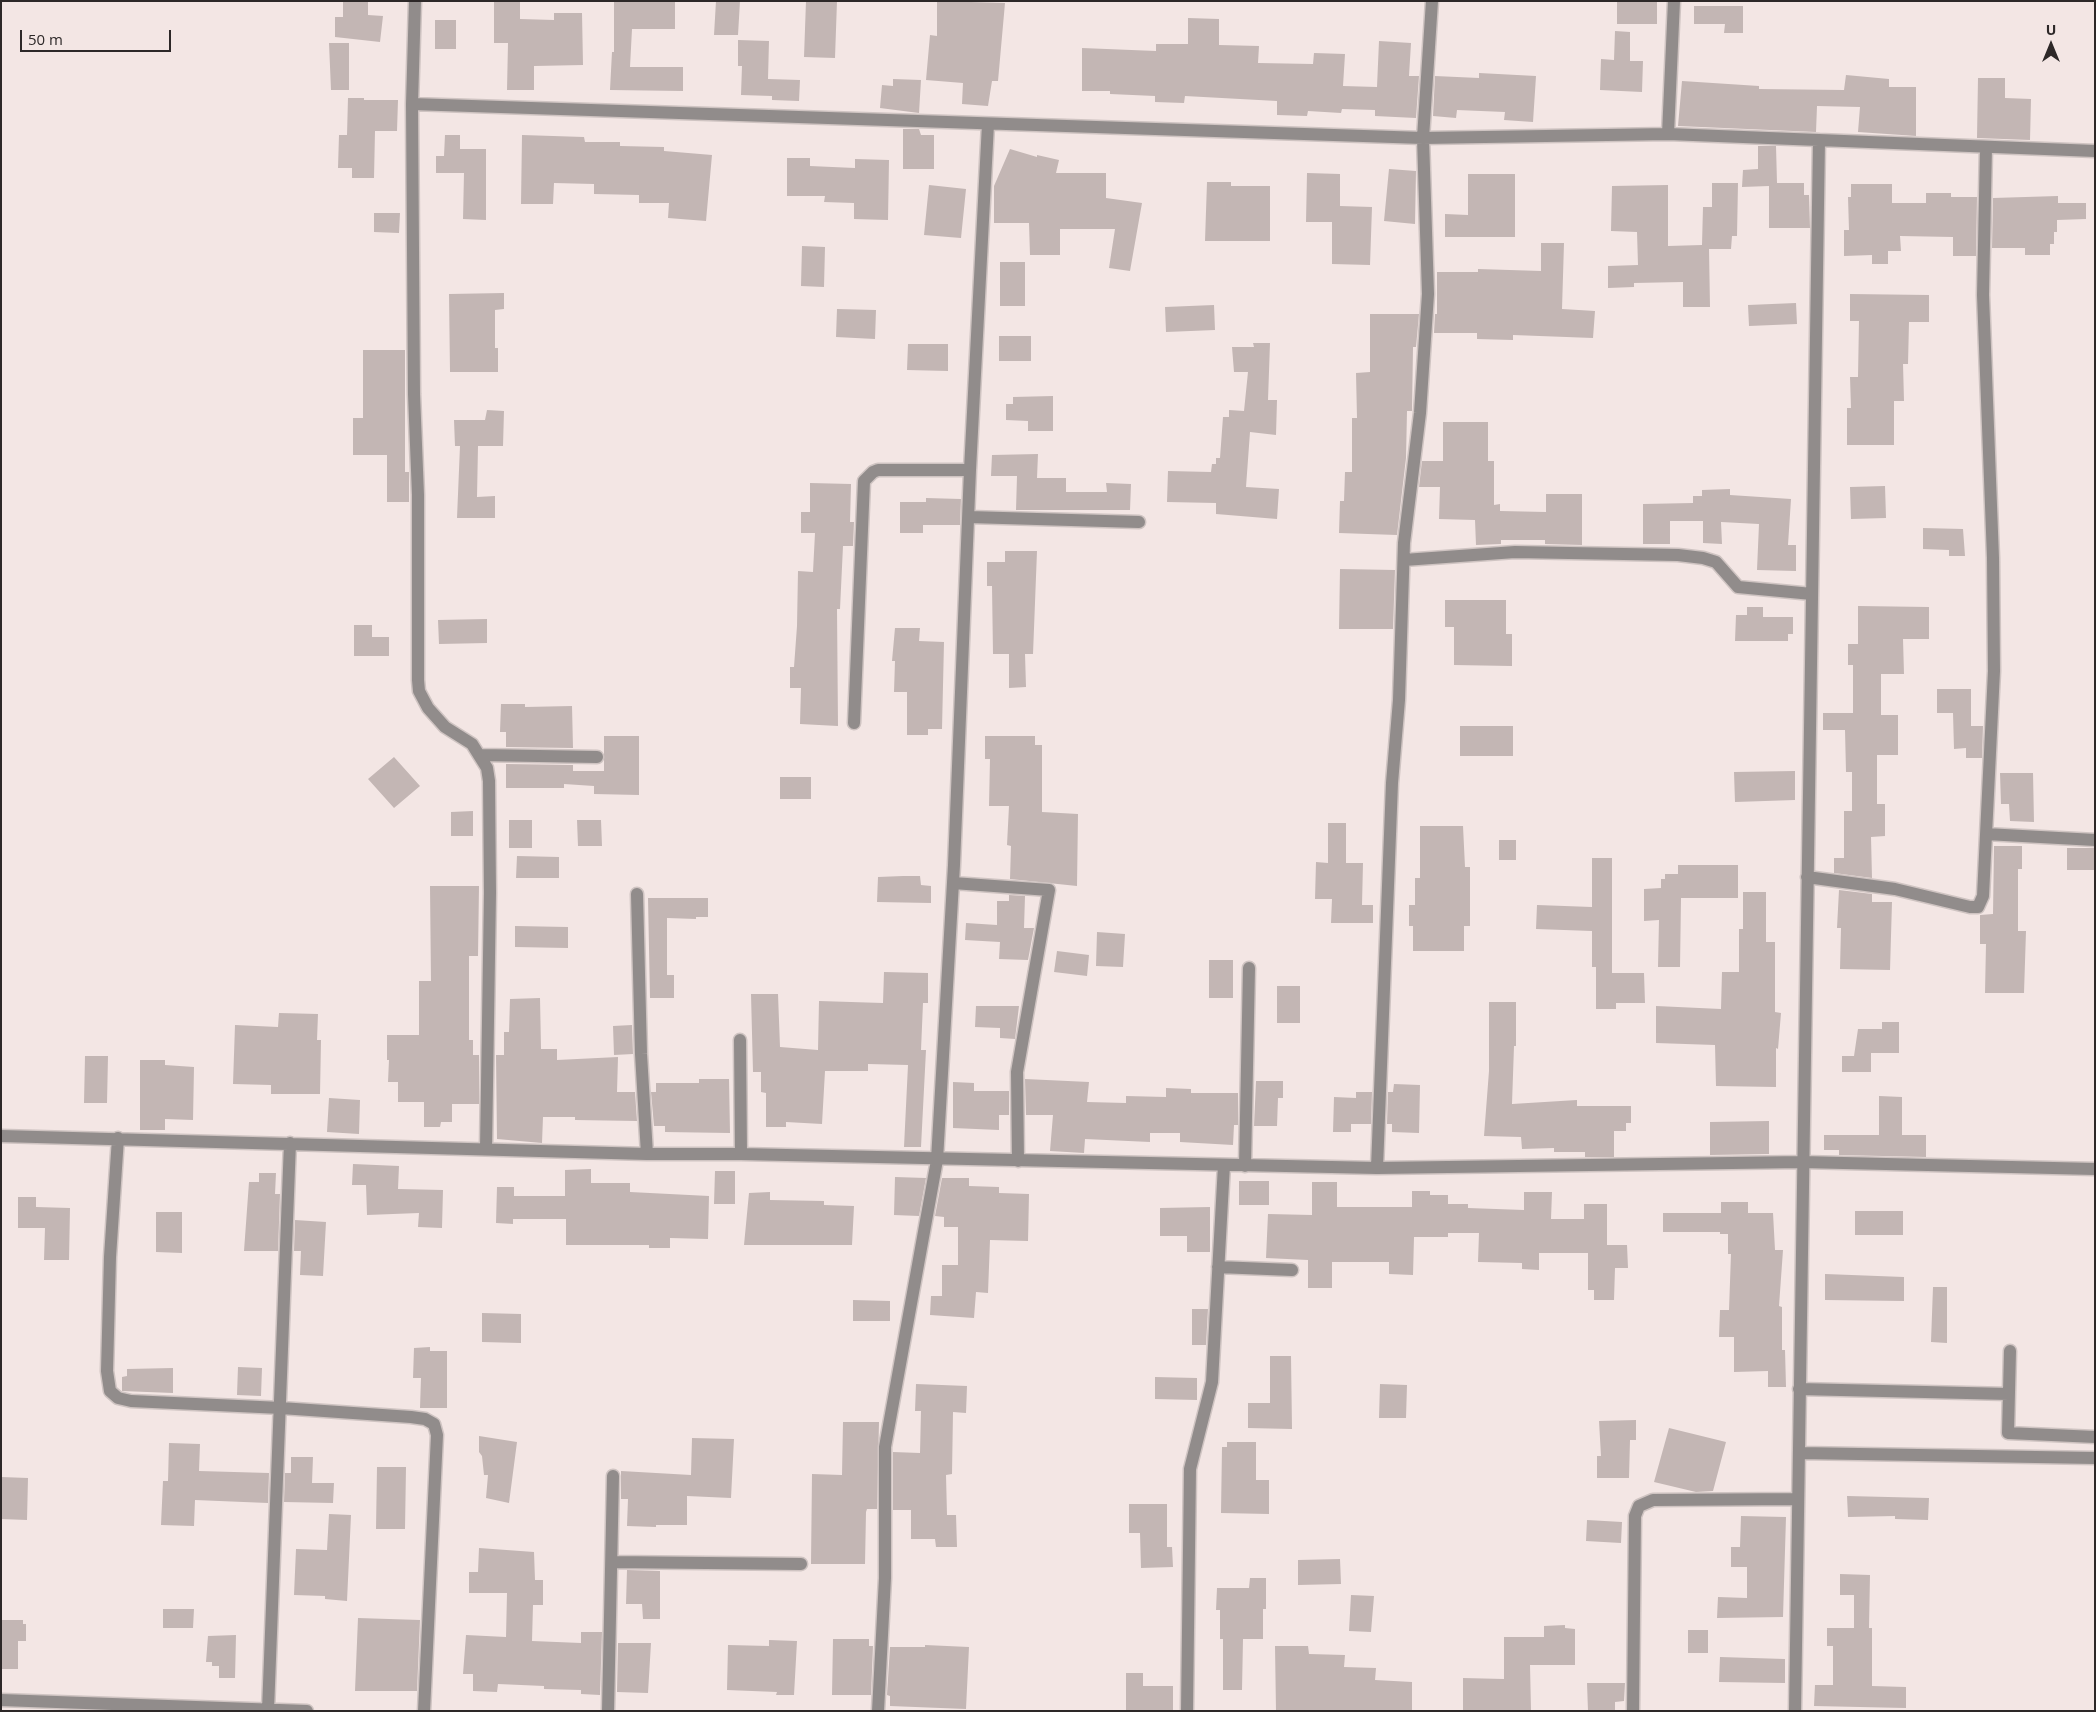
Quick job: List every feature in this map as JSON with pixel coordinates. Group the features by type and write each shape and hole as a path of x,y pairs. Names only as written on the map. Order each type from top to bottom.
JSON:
{"street":[{"path":"415,1 412,104 414,394 418,495 418,680 420,690 435,717 472,744 480,755 487,768 489,781 490,893 486,1149"},
{"path":"1377,1168 1392,783 1399,700 1404,560 1420,412 1428,294 1424,138 1432,1"},
{"path":"1668,134 1674,1"},
{"path":"412,104 1424,138 1668,134 2095,150"},
{"path":"878,1711 885,1578 885,1447 937,1160 953,883 970,470 988,124"},
{"path":"1795,1711 1819,140"},
{"path":"1807,877 1895,889 1970,907 1978,907 1983,896 1994,671 1993,548 1983,295 1986,147"},
{"path":"854,722 864,481 873,472 878,470 970,470"},
{"path":"969,517 1139,522"},
{"path":"1404,560 1515,552 1678,555 1703,558 1716,562 1738,587 1812,594"},
{"path":"480,755 598,757"},
{"path":"1986,834 2095,840"},
{"path":"953,883 1049,890 1017,1072 1018,1161"},
{"path":"637,894 641,1054 647,1154"},
{"path":"1245,1166 1249,968"},
{"path":"740,1040 741,1154"},
{"path":"1,1136 647,1154 741,1154 1245,1166 1377,1168 1802,1162 2095,1169"},
{"path":"118,1138 110,1258 107,1371 110,1391 118,1398 131,1401 281,1408 411,1417 426,1419 434,1424 437,1435 424,1711"},
{"path":"268,1710 290,1143"},
{"path":"1187,1711 1190,1469 1212,1382 1224,1165"},
{"path":"1218,1267 1292,1270"},
{"path":"2010,1351 2008,1433 2095,1437"},
{"path":"1799,1389 2010,1394"},
{"path":"1800,1453 2095,1458"},
{"path":"608,1711 613,1476"},
{"path":"1633,1711 1635,1516 1639,1506 1654,1500 1798,1499"},
{"path":"612,1562 801,1564"},
{"path":"1,1700 196,1709 308,1711"}],"building":[{"path":"343,1 368,2 368,15 383,16 380,42 335,37 335,17 343,17"},
{"path":"494,1 520,1 520,19 554,20 554,13 582,13 583,65 534,66 534,90 507,90 508,43 494,43"},
{"path":"614,1 675,1 675,29 632,29 630,67 683,67 683,91 610,90 612,52 614,52"},
{"path":"716,1 740,1 738,35 714,35"},
{"path":"806,1 837,1 835,58 804,57"},
{"path":"937,1 1005,3 998,81 992,81 988,106 962,104 963,83 926,80 930,35 937,36"},
{"path":"1617,1 1657,1 1657,24 1617,24"},
{"path":"1694,6 1743,6 1743,33 1724,33 1725,24 1694,24"},
{"path":"1188,18 1219,19 1219,45 1259,46 1258,63 1313,64 1314,53 1345,54 1343,86 1377,87 1379,41 1411,43 1409,76 1419,76 1416,118 1375,116 1375,110 1342,109 1341,113 1308,111 1307,116 1277,115 1277,101 1185,96 1184,103 1155,102 1155,96 1110,94 1110,91 1082,91 1082,48 1156,51 1156,44 1188,44"},
{"path":"435,20 456,20 456,49 435,49"},
{"path":"1615,31 1630,32 1630,61 1643,61 1642,92 1600,90 1601,59 1614,60"},
{"path":"738,40 769,41 768,79 800,80 799,101 772,100 772,96 741,95 742,66 738,66"},
{"path":"329,43 349,43 349,90 331,90"},
{"path":"1479,73 1536,76 1533,122 1504,120 1505,112 1457,110 1456,118 1433,116 1435,76 1479,78"},
{"path":"1846,75 1889,79 1889,87 1916,87 1916,136 1858,132 1860,107 1817,106 1816,132 1678,126 1682,81 1759,86 1759,89 1844,90"},
{"path":"1978,78 2005,78 2005,98 2031,99 2030,140 1977,138"},
{"path":"893,79 921,80 919,113 880,108 882,85 893,86"},
{"path":"348,98 398,100 397,131 375,131 374,178 352,178 352,168 338,168 339,135 347,135"},
{"path":"903,129 919,129 921,135 934,135 934,169 903,169"},
{"path":"445,135 460,135 460,149 486,149 486,220 463,219 464,173 436,173 436,156 444,156"},
{"path":"522,135 584,137 585,142 620,142 620,146 664,147 664,151 712,155 706,221 668,218 669,203 639,203 639,195 594,194 594,184 554,183 553,204 521,204"},
{"path":"1758,146 1776,146 1777,183 1804,183 1804,195 1809,195 1810,228 1769,228 1769,186 1742,187 1743,170 1758,169"},
{"path":"1010,149 1037,157 1037,155 1059,160 1056,173 1106,173 1106,198 1142,203 1130,271 1109,268 1115,229 1060,229 1060,255 1030,255 1029,223 994,223 994,186"},
{"path":"787,158 810,158 810,166 855,168 855,159 889,160 888,220 854,219 854,203 824,202 825,196 787,196"},
{"path":"1389,169 1416,171 1415,224 1384,221"},
{"path":"1307,173 1340,174 1340,206 1372,207 1370,265 1332,264 1332,222 1306,222"},
{"path":"1468,174 1515,174 1515,237 1445,237 1445,214 1468,215"},
{"path":"1207,182 1231,182 1231,186 1270,186 1270,241 1205,241"},
{"path":"1712,183 1738,183 1737,236 1732,236 1731,249 1709,249 1710,307 1683,307 1683,282 1634,283 1634,287 1608,288 1608,266 1638,265 1637,232 1611,231 1612,186 1668,185 1668,246 1702,245 1703,207 1712,207"},
{"path":"1851,184 1892,184 1892,203 1926,203 1926,193 1951,193 1951,197 1977,197 1976,256 1953,256 1953,237 1900,236 1901,251 1888,251 1888,264 1872,264 1872,255 1844,256 1844,230 1849,230 1848,197 1851,197"},
{"path":"929,185 966,189 961,238 924,235"},
{"path":"2058,196 2058,203 2086,203 2086,219 2057,220 2057,232 2054,232 2054,244 2050,244 2050,255 2025,255 2025,248 1992,248 1993,198"},
{"path":"374,213 400,213 399,233 374,232"},
{"path":"1541,243 1564,243 1562,309 1595,311 1593,338 1513,335 1513,340 1477,339 1477,333 1434,333 1435,314 1437,314 1437,272 1478,272 1478,269 1541,271"},
{"path":"802,246 825,247 824,287 801,286"},
{"path":"1000,262 1025,262 1025,306 1000,306"},
{"path":"504,293 504,309 495,310 495,348 498,348 498,372 450,372 449,294"},
{"path":"1850,294 1929,295 1929,322 1909,322 1908,364 1903,364 1904,401 1894,401 1894,445 1847,445 1847,408 1851,408 1850,377 1858,377 1859,321 1850,321"},
{"path":"1796,303 1797,324 1749,326 1748,305"},
{"path":"1214,305 1215,330 1166,332 1165,307"},
{"path":"837,309 876,310 875,339 836,337"},
{"path":"1370,314 1419,314 1416,347 1413,347 1412,411 1407,411 1406,458 1397,535 1339,533 1340,501 1344,501 1345,472 1352,472 1352,418 1357,418 1356,373 1370,372"},
{"path":"999,336 1031,336 1031,361 999,361"},
{"path":"1253,343 1270,343 1268,400 1277,400 1276,435 1250,432 1246,487 1279,489 1277,519 1216,514 1216,503 1167,502 1168,471 1211,472 1212,464 1216,464 1216,458 1220,458 1223,417 1229,417 1229,410 1244,411 1248,372 1234,372 1232,347 1254,347"},
{"path":"908,344 948,344 948,371 907,370"},
{"path":"363,350 405,350 405,472 409,472 409,502 387,502 387,455 353,455 353,418 363,418"},
{"path":"1053,396 1053,431 1028,431 1028,421 1006,420 1006,404 1013,404 1013,397"},
{"path":"487,410 504,411 503,446 478,446 477,497 495,496 495,518 457,518 460,446 455,446 454,420 485,420"},
{"path":"1443,422 1488,422 1488,461 1494,461 1494,505 1500,504 1500,511 1546,512 1546,494 1582,494 1582,545 1545,544 1545,540 1501,540 1501,544 1476,545 1475,520 1439,519 1440,487 1419,487 1422,461 1443,461"},
{"path":"1038,454 1037,478 1066,478 1066,492 1107,492 1106,483 1131,484 1130,510 1016,510 1017,476 991,476 992,455"},
{"path":"810,483 851,484 850,522 854,522 853,546 843,546 840,609 837,609 838,726 800,724 801,688 790,688 790,667 794,667 797,626 798,571 813,572 815,533 801,533 801,512 810,512"},
{"path":"1885,486 1886,518 1851,519 1850,487"},
{"path":"1730,489 1730,495 1791,499 1788,545 1796,545 1796,571 1757,570 1759,524 1721,522 1722,544 1703,543 1703,521 1670,521 1670,544 1643,544 1643,504 1693,503 1693,496 1702,496 1702,490"},
{"path":"926,498 961,499 960,525 923,525 923,533 900,533 900,502 926,502"},
{"path":"1923,528 1963,529 1965,556 1949,556 1949,550 1923,549"},
{"path":"1005,551 1037,551 1033,654 1025,654 1026,687 1009,688 1009,654 993,654 992,586 987,586 987,562 1005,562"},
{"path":"1340,569 1395,570 1393,629 1339,629"},
{"path":"1445,600 1506,600 1506,634 1512,634 1512,666 1454,665 1454,627 1445,627"},
{"path":"1858,606 1929,607 1929,639 1903,639 1904,674 1881,674 1881,715 1898,715 1898,755 1877,755 1877,804 1885,804 1885,836 1871,837 1872,878 1834,873 1834,858 1844,858 1844,811 1852,811 1852,772 1846,772 1845,730 1823,730 1823,713 1853,713 1853,665 1848,665 1848,644 1858,644"},
{"path":"1747,607 1763,607 1763,617 1793,617 1793,634 1788,634 1788,641 1735,641 1736,615 1747,615"},
{"path":"487,619 487,643 439,644 438,620"},
{"path":"354,625 372,625 372,637 389,637 389,656 354,656"},
{"path":"895,628 920,628 919,641 944,642 942,729 928,729 928,735 907,735 907,692 894,692 895,661 892,661"},
{"path":"1937,689 1971,689 1971,726 1983,726 1982,758 1966,758 1966,748 1954,749 1953,713 1937,713"},
{"path":"501,704 525,704 525,707 572,706 573,748 506,747 506,732 500,732"},
{"path":"1460,726 1513,726 1513,756 1460,756"},
{"path":"604,736 639,736 639,795 594,794 594,786 564,784 564,788 506,788 506,764 573,765 573,771 604,771"},
{"path":"985,736 1035,736 1035,745 1042,745 1042,812 1078,814 1077,886 1010,879 1011,846 1007,845 1009,806 989,806 990,759 985,759"},
{"path":"394,757 420,786 394,808 368,779"},
{"path":"1795,771 1795,800 1735,802 1734,772"},
{"path":"2000,773 2033,773 2034,822 2010,821 2009,804 2001,804"},
{"path":"780,777 811,777 811,799 780,799"},
{"path":"473,811 473,836 451,836 451,812"},
{"path":"509,820 532,820 532,848 509,848"},
{"path":"577,820 601,820 602,846 578,846"},
{"path":"1328,823 1346,823 1346,863 1363,863 1362,905 1373,905 1373,923 1331,923 1332,899 1315,899 1316,862 1328,863"},
{"path":"1420,826 1463,826 1465,867 1470,867 1470,926 1464,926 1464,951 1413,951 1413,926 1409,926 1409,905 1415,905 1415,878 1420,878"},
{"path":"1499,840 1516,840 1516,860 1499,860"},
{"path":"1994,846 2022,846 2022,869 2018,869 2018,931 2026,931 2024,993 1985,993 1986,944 1980,944 1980,915 1993,914"},
{"path":"2067,848 2095,848 2095,870 2067,870"},
{"path":"517,856 559,857 559,878 516,878"},
{"path":"1592,858 1612,858 1612,973 1644,973 1645,1003 1616,1003 1616,1009 1596,1009 1596,967 1592,967 1592,931 1536,929 1537,905 1592,907"},
{"path":"1678,865 1738,865 1738,898 1681,898 1680,967 1658,967 1659,920 1644,921 1644,889 1661,888 1661,879 1665,879 1665,874 1678,874"},
{"path":"920,876 921,885 931,886 931,903 877,902 878,877"},
{"path":"430,886 479,886 478,956 469,956 469,1040 473,1040 473,1055 479,1055 479,1104 452,1104 452,1122 441,1122 440,1127 424,1127 424,1102 398,1102 398,1082 388,1082 389,1060 387,1060 387,1035 419,1035 419,981 431,981"},
{"path":"1839,890 1872,894 1872,902 1892,902 1890,970 1840,969 1841,928 1837,928"},
{"path":"1743,892 1766,892 1766,942 1775,942 1775,1012 1781,1013 1778,1049 1776,1048 1776,1087 1716,1086 1715,1045 1656,1043 1656,1006 1721,1009 1722,972 1739,972 1739,929 1743,929"},
{"path":"1009,895 1025,896 1024,928 1034,928 1028,960 999,959 1000,942 965,940 966,923 997,925 997,901 1009,901"},
{"path":"648,898 708,898 708,917 696,917 696,919 667,918 667,975 674,975 674,998 650,998"},
{"path":"515,926 568,927 568,948 515,947"},
{"path":"1097,932 1125,934 1123,967 1096,966"},
{"path":"1057,951 1089,955 1087,976 1054,972"},
{"path":"1209,960 1233,960 1233,998 1209,998"},
{"path":"884,972 928,973 928,1003 923,1003 921,1050 926,1050 921,1147 904,1147 908,1065 868,1064 868,1071 825,1071 822,1124 786,1122 786,1127 766,1127 766,1093 761,1092 761,1072 753,1072 751,994 778,994 780,1047 818,1050 819,1001 883,1003"},
{"path":"1277,986 1300,986 1300,1023 1277,1023"},
{"path":"540,998 541,1049 557,1049 557,1060 618,1057 617,1092 635,1092 637,1121 575,1120 575,1117 543,1117 542,1143 497,1139 496,1055 504,1055 504,1032 509,1032 510,999"},
{"path":"1489,1002 1516,1002 1516,1046 1514,1046 1512,1104 1577,1100 1577,1106 1631,1106 1631,1123 1626,1123 1626,1131 1614,1131 1614,1157 1585,1157 1585,1152 1554,1152 1554,1148 1522,1149 1521,1137 1484,1136 1489,1071"},
{"path":"976,1006 1019,1006 1015,1039 1000,1038 1000,1028 975,1027"},
{"path":"279,1013 318,1014 317,1040 321,1040 320,1094 271,1094 271,1085 233,1084 235,1025 278,1027"},
{"path":"1882,1022 1899,1022 1899,1053 1871,1053 1871,1072 1842,1072 1842,1056 1854,1056 1858,1029 1882,1029"},
{"path":"632,1025 633,1054 614,1055 613,1026"},
{"path":"85,1056 108,1056 107,1103 84,1103"},
{"path":"140,1060 165,1060 165,1065 194,1067 193,1120 165,1119 165,1130 140,1130"},
{"path":"699,1079 729,1079 730,1133 665,1132 665,1126 654,1126 651,1092 656,1092 656,1083 699,1083"},
{"path":"1025,1079 1089,1082 1087,1102 1126,1103 1126,1096 1166,1097 1166,1088 1191,1089 1191,1093 1238,1093 1238,1125 1234,1125 1233,1145 1180,1142 1180,1133 1150,1133 1150,1142 1085,1139 1084,1153 1050,1151 1053,1115 1026,1115"},
{"path":"1256,1081 1283,1081 1283,1098 1278,1098 1277,1126 1254,1126"},
{"path":"953,1082 974,1083 974,1091 1009,1091 1009,1115 999,1115 999,1130 953,1128"},
{"path":"1394,1084 1420,1085 1419,1133 1392,1132 1392,1124 1387,1124 1388,1092 1393,1092"},
{"path":"1356,1092 1372,1092 1371,1124 1351,1124 1351,1132 1333,1132 1334,1097 1356,1098"},
{"path":"1879,1096 1902,1097 1902,1135 1926,1135 1926,1157 1839,1155 1839,1150 1824,1150 1824,1135 1879,1135"},
{"path":"329,1098 360,1100 359,1134 327,1132"},
{"path":"1769,1121 1769,1154 1710,1155 1710,1122"},
{"path":"353,1164 399,1166 398,1189 443,1190 442,1228 418,1227 419,1213 367,1215 366,1185 352,1185"},
{"path":"591,1169 591,1183 630,1183 630,1192 709,1196 708,1239 670,1238 670,1248 649,1248 649,1245 566,1245 566,1219 513,1219 513,1224 496,1223 497,1187 514,1187 514,1196 565,1196 565,1170"},
{"path":"715,1171 735,1171 735,1204 714,1204"},
{"path":"259,1173 276,1173 275,1194 280,1194 278,1251 244,1251 249,1182 259,1182"},
{"path":"895,1177 926,1178 919,1216 894,1215"},
{"path":"942,1178 969,1178 969,1186 999,1187 999,1193 1029,1194 1028,1241 990,1240 988,1293 976,1292 974,1318 930,1315 931,1296 942,1296 942,1265 958,1265 958,1227 944,1227 944,1217 935,1216"},
{"path":"1239,1181 1269,1181 1269,1205 1239,1205"},
{"path":"1312,1182 1337,1182 1337,1207 1412,1207 1412,1191 1430,1191 1430,1195 1448,1195 1448,1204 1468,1204 1468,1208 1524,1210 1524,1192 1552,1192 1551,1219 1584,1219 1584,1204 1607,1204 1607,1245 1627,1245 1628,1268 1615,1268 1614,1300 1594,1300 1594,1290 1588,1290 1588,1253 1539,1253 1539,1270 1522,1269 1522,1263 1478,1262 1479,1233 1448,1233 1448,1237 1414,1237 1413,1275 1389,1274 1389,1262 1332,1262 1332,1288 1308,1288 1308,1260 1266,1258 1268,1214 1312,1215"},
{"path":"770,1192 770,1200 824,1201 824,1205 854,1206 852,1245 744,1245 749,1193"},
{"path":"18,1197 36,1197 36,1207 70,1208 69,1260 44,1260 45,1228 18,1228"},
{"path":"1721,1202 1748,1202 1748,1213 1773,1213 1775,1250 1783,1250 1779,1306 1782,1307 1782,1350 1785,1350 1786,1387 1768,1387 1768,1371 1734,1372 1734,1337 1719,1337 1720,1310 1729,1310 1731,1254 1728,1254 1728,1234 1720,1234 1720,1232 1663,1232 1663,1213 1721,1213"},
{"path":"1210,1207 1210,1252 1187,1252 1187,1236 1160,1236 1160,1208"},
{"path":"1855,1211 1903,1211 1903,1235 1855,1235"},
{"path":"156,1212 182,1212 182,1253 156,1252"},
{"path":"295,1220 326,1222 323,1276 300,1275 301,1251 294,1251"},
{"path":"1825,1274 1904,1277 1904,1301 1825,1300"},
{"path":"1933,1287 1947,1287 1947,1343 1931,1342"},
{"path":"853,1300 890,1301 890,1321 853,1321"},
{"path":"1192,1309 1208,1309 1206,1345 1192,1345"},
{"path":"482,1313 521,1314 521,1343 482,1342"},
{"path":"430,1347 430,1351 447,1351 447,1408 420,1408 421,1378 413,1378 414,1348"},
{"path":"1270,1356 1291,1356 1292,1429 1248,1428 1248,1403 1270,1403"},
{"path":"238,1367 262,1368 261,1396 237,1395"},
{"path":"173,1368 173,1393 122,1391 122,1377 127,1376 127,1369"},
{"path":"1155,1377 1197,1378 1197,1400 1155,1399"},
{"path":"916,1384 967,1386 966,1413 953,1412 952,1474 946,1475 947,1515 956,1515 957,1547 936,1547 935,1539 911,1539 911,1510 893,1510 893,1452 920,1453 921,1411 915,1411"},
{"path":"1380,1384 1407,1385 1406,1418 1379,1418"},
{"path":"1636,1420 1636,1440 1630,1440 1629,1478 1597,1478 1597,1456 1601,1456 1599,1421"},
{"path":"843,1422 879,1422 877,1509 867,1509 866,1512 865,1564 811,1564 812,1474 842,1475"},
{"path":"1669,1428 1726,1442 1713,1491 1696,1492 1654,1482"},
{"path":"479,1436 517,1442 509,1503 486,1498 488,1475 484,1475 482,1456 479,1452"},
{"path":"692,1438 734,1439 731,1498 687,1496 687,1525 627,1526 628,1499 621,1499 621,1471 691,1475"},
{"path":"1227,1442 1256,1442 1256,1480 1269,1480 1269,1514 1221,1513 1222,1447 1227,1447"},
{"path":"169,1443 200,1444 199,1471 269,1473 268,1503 195,1500 194,1526 161,1525 163,1481 168,1481"},
{"path":"291,1457 313,1457 312,1483 334,1483 333,1503 284,1502 285,1473 291,1473"},
{"path":"377,1467 406,1467 405,1529 376,1529"},
{"path":"1,1477 28,1478 27,1520 1,1519"},
{"path":"1847,1496 1929,1498 1928,1520 1895,1519 1895,1516 1848,1517"},
{"path":"1129,1504 1167,1504 1167,1547 1172,1547 1173,1567 1141,1568 1140,1533 1129,1533"},
{"path":"329,1514 351,1515 347,1601 325,1599 325,1596 294,1595 296,1549 327,1550"},
{"path":"1741,1516 1786,1517 1783,1617 1717,1618 1718,1597 1747,1598 1747,1567 1731,1567 1731,1547 1740,1547"},
{"path":"1587,1520 1622,1522 1621,1543 1586,1541"},
{"path":"479,1548 534,1552 535,1580 543,1580 543,1605 533,1605 532,1641 581,1643 581,1632 602,1632 600,1695 581,1694 581,1690 544,1689 544,1686 498,1684 497,1692 473,1691 473,1674 463,1674 466,1635 506,1637 507,1593 469,1593 469,1572 478,1572"},
{"path":"1340,1559 1341,1584 1298,1585 1298,1560"},
{"path":"627,1570 660,1571 660,1619 643,1619 642,1604 626,1604"},
{"path":"1840,1574 1870,1575 1869,1628 1872,1628 1872,1686 1906,1687 1906,1708 1814,1706 1815,1685 1833,1685 1833,1646 1827,1646 1827,1628 1854,1628 1854,1595 1840,1595"},
{"path":"1250,1578 1266,1578 1266,1609 1263,1609 1263,1639 1243,1639 1242,1690 1223,1690 1223,1639 1220,1639 1220,1610 1216,1610 1217,1588 1249,1588"},
{"path":"1351,1595 1374,1596 1371,1632 1349,1631"},
{"path":"163,1609 194,1609 193,1628 163,1628"},
{"path":"358,1618 420,1620 417,1691 355,1691"},
{"path":"1,1620 23,1620 23,1624 26,1624 26,1641 18,1641 18,1669 1,1669"},
{"path":"1565,1625 1565,1628 1575,1629 1575,1665 1530,1665 1531,1711 1463,1711 1463,1678 1504,1679 1504,1637 1544,1637 1544,1626"},
{"path":"1688,1630 1708,1630 1708,1653 1688,1653"},
{"path":"236,1635 235,1678 219,1678 219,1666 212,1666 212,1662 206,1662 208,1636"},
{"path":"833,1639 869,1639 869,1646 873,1646 871,1695 832,1695"},
{"path":"769,1640 797,1641 794,1695 776,1695 777,1692 727,1690 728,1645 769,1646"},
{"path":"618,1643 651,1643 648,1693 617,1692"},
{"path":"925,1645 969,1647 966,1709 890,1706 890,1696 887,1695 890,1647 925,1647"},
{"path":"1275,1646 1308,1646 1309,1654 1345,1655 1344,1667 1376,1668 1375,1680 1412,1682 1412,1711 1276,1711"},
{"path":"1720,1657 1785,1659 1785,1683 1719,1682"},
{"path":"1126,1673 1143,1673 1143,1686 1173,1686 1173,1711 1126,1711"},
{"path":"1587,1683 1625,1683 1624,1701 1615,1702 1615,1711 1588,1711"}]}
